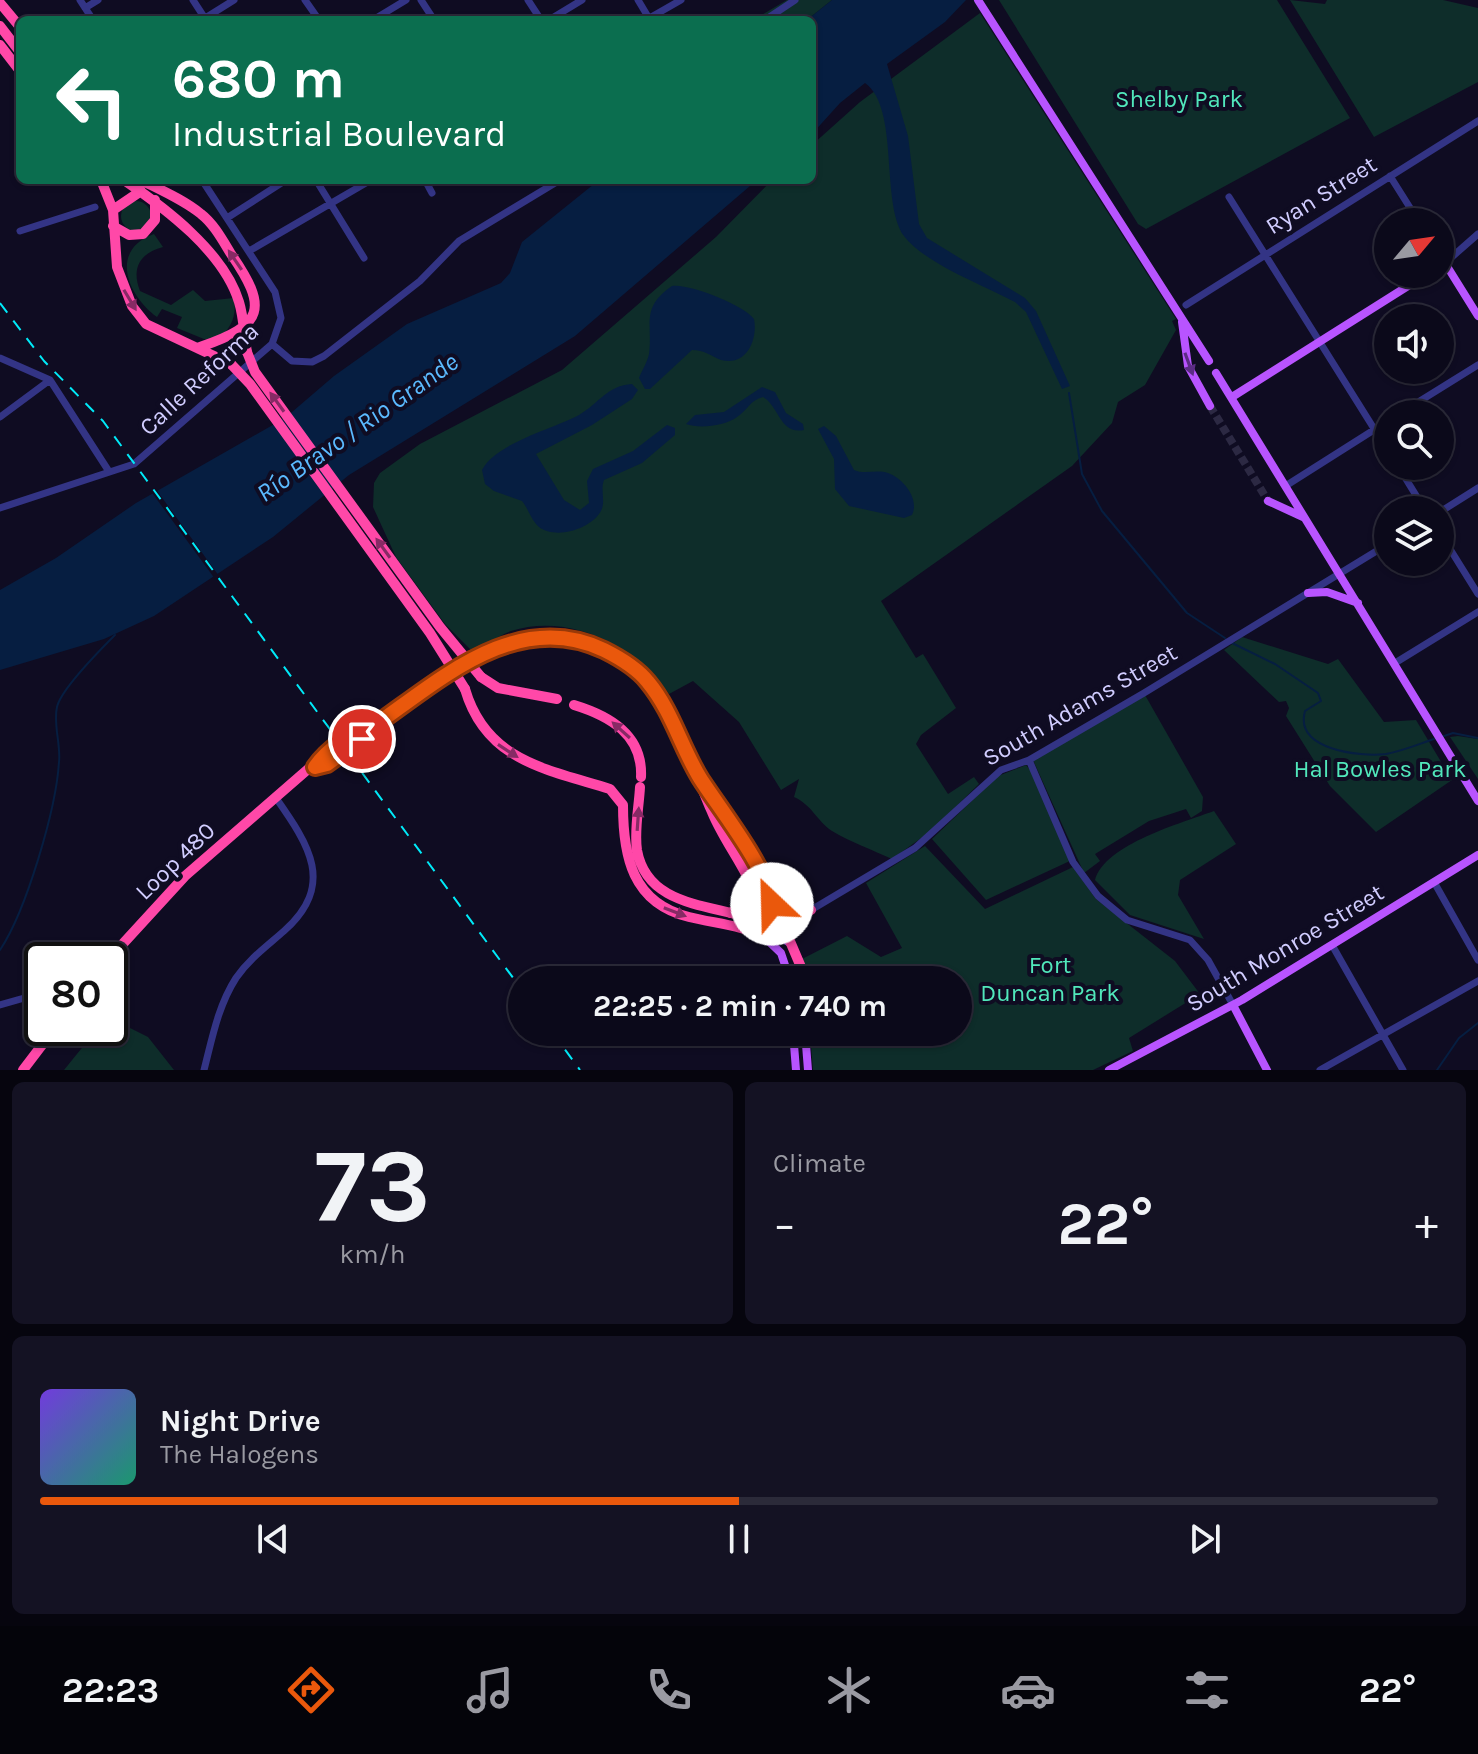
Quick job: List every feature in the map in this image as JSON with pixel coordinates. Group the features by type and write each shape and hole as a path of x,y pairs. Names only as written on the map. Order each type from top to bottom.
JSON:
{"highway":[{"path":"0,3 16,22"},
{"path":"0,26 16,47"},
{"path":"0,45 16,66"},
{"path":"103,184 113,210 123,290 143,321 231,364 306,452 481,677 498,688 557,699"},
{"path":"113,210 141,185"},
{"path":"141,185 192,232 239,300 247,352 255,372 430,633 465,689 479,724 503,750 538,766 610,789 619,796 623,805 628,863 649,896 670,911 763,927"},
{"path":"141,185 201,214 221,239 256,297 253,316 243,327 200,347"},
{"path":"113,226 129,235 143,234 155,220 155,200"},
{"name":"Loop 480","path":"124,942 185,876 315,767 327,764 362,739 371,728 460,667 498,646 534,637 573,639 615,655 646,679 673,719 701,779"},
{"path":"574,705 604,716 630,736 642,761 637,838 640,859 652,880 669,895 730,913 763,927"},
{"path":"701,779 721,832 760,907 763,927"},
{"path":"701,779 717,800 772,898 801,966"},
{"path":"628,863 640,859"},
{"path":"730,913 748,904 750,884"},
{"path":"763,927 772,910 772,898"},
{"path":"772,898 790,915 811,910"},
{"path":"794,945 796,926 811,910"},
{"path":"23,1070 41,1046"}],"main road":[{"path":"978,0 1209,361"},
{"path":"1454,279 1478,316"},
{"path":"1232,397 1405,288"},
{"path":"1181,317 1187,361 1210,406"},
{"path":"1216,373 1478,801"},
{"path":"1268,501 1297,513 1309,523"},
{"path":"1308,593 1327,592 1358,603"},
{"path":"1474,858 1478,847"},
{"name":"South Monroe Street","path":"1109,1070 1233,1005 1474,858"},
{"path":"763,927 790,945 800,966"},
{"path":"763,927 781,953 785,966"},
{"path":"1233,1005 1267,1070"},
{"path":"794,1046 796,1070"},
{"path":"806,1046 808,1070"}],"street":[{"path":"80,0 90,16"},
{"path":"85,8 98,0"},
{"path":"210,16 234,0"},
{"path":"380,16 406,0"},
{"path":"556,16 582,0"},
{"path":"654,16 681,0"},
{"path":"771,16 795,0"},
{"name":"Ryan Street","path":"1186,305 1478,121"},
{"path":"1390,176 1410,208"},
{"path":"205,184 249,251 364,184"},
{"path":"227,218 280,184"},
{"path":"319,184 364,258"},
{"path":"427,184 432,193"},
{"path":"272,344 292,361 312,362 324,356 420,281 459,241 553,184"},
{"path":"1229,197 1374,428"},
{"path":"20,231 95,207"},
{"path":"1454,252 1478,234"},
{"name":"Calle Reforma","path":"108,470 134,464 272,344 281,318 275,292 249,251"},
{"path":"0,358 50,380 108,470 0,508"},
{"path":"1422,400 1478,365"},
{"path":"0,417 50,380"},
{"path":"1287,485 1374,431"},
{"path":"1454,503 1478,488"},
{"name":"South Adams Street","path":"811,910 915,848 989,778 1029,760 1374,552"},
{"path":"1454,555 1478,594"},
{"path":"1395,663 1478,612"},
{"path":"1029,760 1073,862 1098,896 1127,920 1190,940 1208,960 1233,1005"},
{"path":"204,1070 225,998 237,977 258,952 294,922 306,907 313,885 313,865 302,834 276,798"},
{"path":"1434,882 1478,960"},
{"path":"1332,945 1403,1070"},
{"path":"1320,1070 1478,981"},
{"path":"0,1005 24,998"}],"green space":[{"path":"787,0 832,0 812,16 760,16"},
{"name":"Shelby Park","path":"999,0 1277,0 1350,118 1146,229 1138,224"},
{"path":"1290,0 1325,4 1327,0 1443,0 1478,8 1478,82 1374,137"},
{"path":"980,13 1176,319 1172,321 1176,330 1145,385 1118,402 1112,423 1072,466 881,601 916,658 923,654 956,708 921,735 916,744 948,794 974,777 979,784 931,831 892,859 827,827 794,797 799,779 781,790 739,722 693,681 669,694 639,661 620,648 600,637 556,626 533,626 511,631 472,651 445,624 396,557 373,507 374,483 380,473 420,444 562,370 716,237 768,184 816,184 816,141 860,102"},
{"path":"136,201 147,205 151,216 147,227 136,231 125,227 121,216 125,205"},
{"path":"154,234 163,247 143,257 137,269 140,291 171,305 193,290 205,301 234,298 232,322 217,340 204,339 177,328 182,317 162,309 157,317 138,297 127,273 127,261 140,241"},
{"name":"Hal Bowles Park","path":"1242,637 1328,664 1338,659 1384,722 1416,720 1452,780 1376,832 1330,786 1286,716 1289,708 1286,701 1279,702 1224,650"},
{"path":"1145,695 1203,797 1202,811 1191,818 1186,809 1149,821 1095,854 1100,861 1084,873 1033,760"},
{"path":"1450,737 1478,739 1478,779"},
{"name":"Fort Duncan Park","path":"1026,765 1037,778 1072,860 986,900 932,839 998,776"},
{"name":"Fort Duncan Park","path":"1214,811 1236,844 1180,880 1178,895 1204,939 1130,915 1095,880 1113,856 1146,836"},
{"name":"Fort Duncan Park","path":"925,846 985,909 1073,867 1096,899 1175,961 1200,994 1129,1038 1133,1051 1093,1070 813,1070 811,1046 972,1046 972,966 803,966 802,959 847,936 881,957 902,948 866,883"},
{"path":"128,1027 148,1037 174,1070 64,1070 83,1046 128,1046"}],"water":[{"path":"832,0 966,0 945,22 887,64 908,136 919,224 927,238 1025,298 1036,311 1070,386 1062,389 1026,312 1015,302 940,265 904,236 893,201 882,113 876,95 865,83 840,103 816,130 816,16 812,16"},
{"name":"Río Bravo / Rio Grande","path":"594,184 752,184 575,336 349,475 273,537 154,616 104,639 0,670 0,590 56,558 136,503 285,418 334,376 407,324 501,283 510,273 522,242"},
{"path":"672,286 702,291 748,313 754,319 752,343 744,355 730,361 692,350 650,389 645,389 639,378 649,354 652,309"},
{"path":"632,384 638,390 632,399 592,425 536,454 564,500 580,510 589,503 587,481 593,469 633,451 667,425 675,428 675,435 642,463 604,480 601,511 589,523 573,531 546,531 536,524 522,501 494,491 485,484 482,470 499,452 579,415 616,388"},
{"path":"762,387 775,392 786,413 803,424 804,430 796,430 785,424 763,397 726,423 705,426 686,424 695,415 724,412"},
{"path":"824,426 836,436 854,470 888,473 904,484 914,502 912,515 904,518 849,506 835,489 834,459 818,429"}],"pier":[{"path":"155,488 219,576 215,579 150,490"}],"waterway":[{"path":"1069,393 1082,474 1102,511 1187,613 1225,638"},
{"path":"0,950 20,911 52,806 59,755 57,707 73,680 115,635"},
{"path":"1230,642 1275,664 1318,693 1321,701 1305,711 1304,724 1309,735 1319,743 1346,752 1375,755 1399,751 1434,739"},
{"path":"1441,737 1453,733 1478,738"},
{"path":"1437,1070 1459,1038 1478,1023"}],"tunnel":[{"path":"1210,406 1268,501"}],"railway":[{"path":"0,303 44,361 103,421 508,971"},
{"path":"562,1046 580,1070"}],"route":[{"path":"362,739 327,764 315,767 322,757 358,731 371,728 460,667 498,646 534,637 573,639 594,645 633,667 660,699 673,719 701,779 712,791 750,856 772,904"}]}
